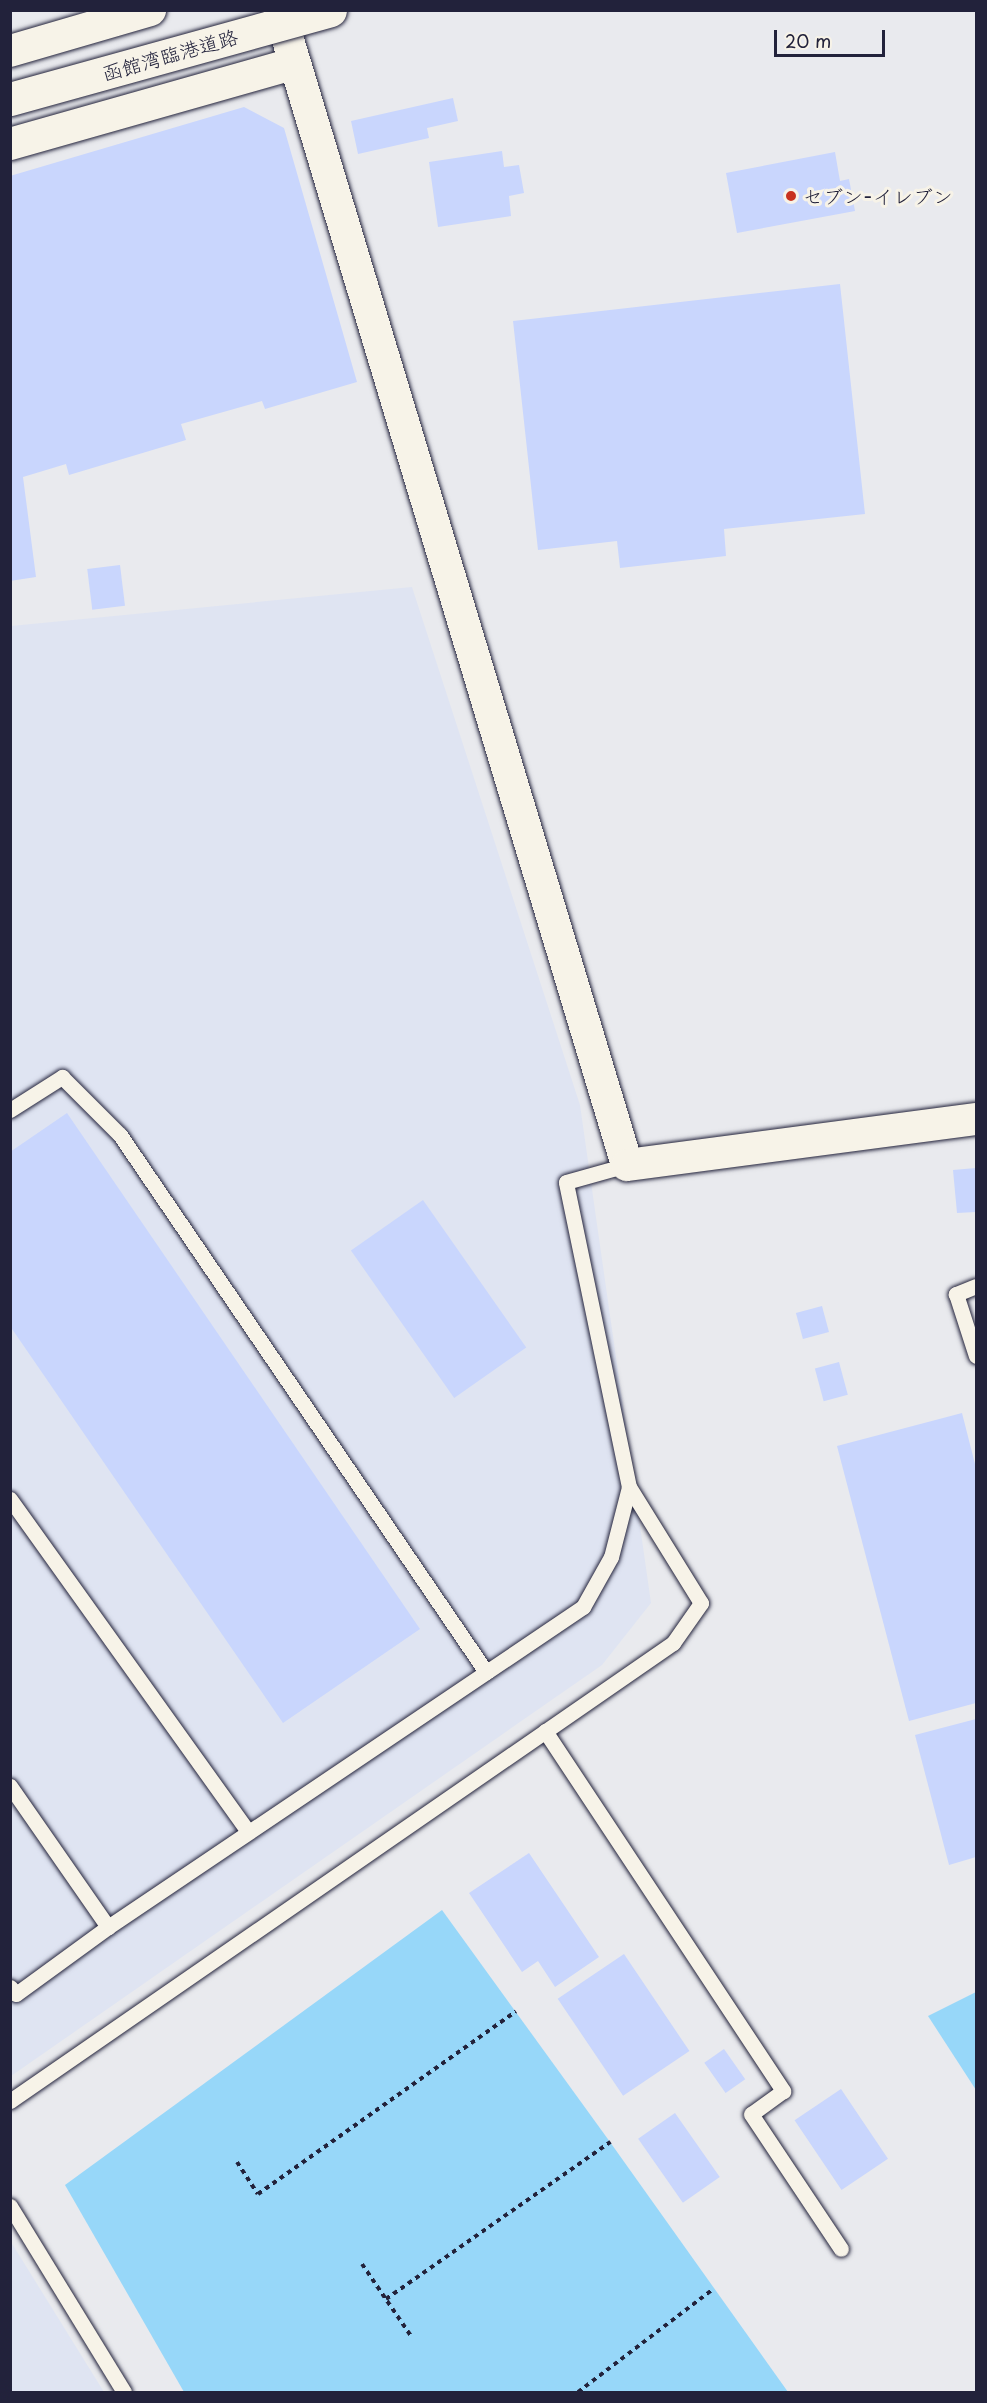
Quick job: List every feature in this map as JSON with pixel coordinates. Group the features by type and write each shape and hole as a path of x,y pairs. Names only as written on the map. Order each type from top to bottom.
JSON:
{"street":[{"path":"10,51 150,10"},
{"name":"函館湾臨港道路","path":"10,99 280,17 330,10"},
{"path":"280,17 627,1165 976,1119"},
{"path":"10,144 293,64"}],"lane":[{"path":"10,1110 62,1077 120,1135 486,1672"},
{"path":"10,2101 673,1643 701,1603 629,1487 566,1182 627,1165"},
{"path":"976,1286 956,1294 976,1356"},
{"path":"10,1987 15,1994 108,1927 583,1606 611,1557 629,1487"},
{"path":"10,1499 249,1832"},
{"path":"544,1731 783,2091 751,2114 842,2249"},
{"path":"10,1786 108,1927"},
{"path":"10,2206 124,2392"}],"path":[{"path":"237,2162 258,2194 516,2011"},
{"path":"386,2299 610,2142"},
{"path":"362,2264 411,2336"},
{"path":"578,2392 713,2289"}],"shaded area":[{"path":"412,587 580,1105 651,1603 602,1665 11,2076 11,626"},
{"path":"11,2242 104,2392 11,2392"}],"water":[{"path":"442,1910 788,2392 184,2392 65,2185"},
{"path":"976,1992 976,2090 928,2016"}],"building":[{"path":"453,98 458,121 427,128 429,138 358,154 351,121"},
{"path":"244,107 284,128 357,382 265,409 262,401 181,424 186,440 69,475 66,464 23,477 36,577 10,581 10,176"},
{"path":"502,151 504,167 519,165 524,193 509,196 511,216 438,227 429,162"},
{"name":"セブン-イレブン","path":"835,152 840,181 849,179 855,211 737,233 726,173"},
{"path":"840,284 865,514 724,529 726,556 620,568 617,541 538,550 513,321"},
{"path":"120,565 125,606 92,610 87,569"},
{"path":"67,1113 420,1629 283,1723 10,1326 10,1152"},
{"path":"976,1168 976,1212 957,1213 953,1170"},
{"path":"423,1200 526,1347 454,1398 351,1250"},
{"path":"822,1306 829,1332 803,1339 796,1313"},
{"path":"839,1362 848,1395 824,1401 815,1368"},
{"path":"962,1413 976,1468 976,1703 909,1721 837,1446"},
{"path":"976,1719 976,1857 949,1865 915,1735"},
{"path":"529,1853 599,1957 555,1987 538,1961 522,1972 469,1893"},
{"path":"624,1954 689,2051 623,2096 558,1999"},
{"path":"724,2049 745,2079 726,2093 704,2063"},
{"path":"841,2089 888,2159 842,2190 795,2120"},
{"path":"675,2113 720,2177 683,2203 638,2139"}],"place":[{"name":"セブン-イレブン","path":"791,196"}]}
